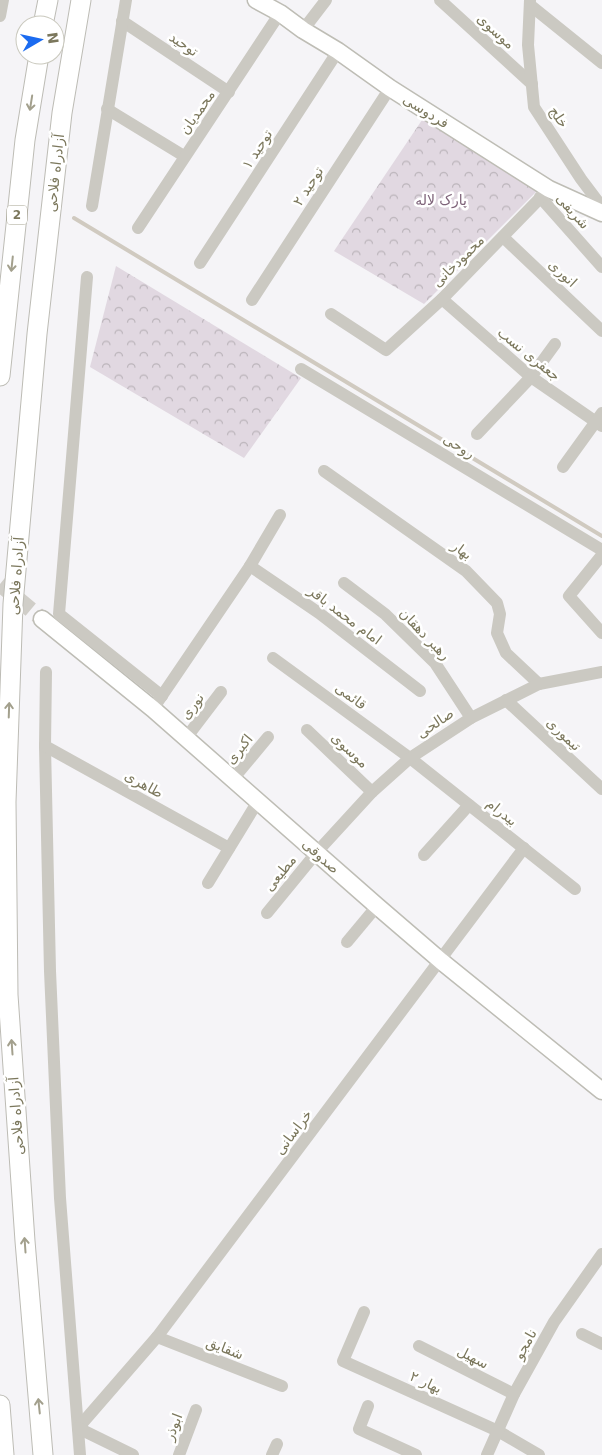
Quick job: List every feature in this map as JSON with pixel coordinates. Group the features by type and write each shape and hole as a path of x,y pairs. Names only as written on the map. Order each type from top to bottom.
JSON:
{"highway":[{"path":"45,15 48,0"},
{"name":"آزادراه فلاحی","path":"43,1455 27,1270 8,995 6,802 13,604 37,334 62,113 81,0"},
{"name":"2","path":"0,376 25,140 36,65"},
{"path":"0,1404 4,1455"}],"main road":[{"name":"فردوسی","path":"256,0 280,13 545,193 602,213"},
{"name":"صدوقی","path":"42,618 157,703 186,738 377,906 441,961 602,1091"}],"street":[{"path":"0,16 3,0"},
{"path":"92,206 126,0"},
{"path":"303,30 326,0"},
{"name":"موسوی","path":"440,0 532,84"},
{"path":"530,2 602,64"},
{"name":"خلج","path":"530,2 528,45 534,106 581,180 602,207"},
{"name":"محمدیان","path":"138,228 280,13"},
{"name":"توحید","path":"122,21 229,92"},
{"name":"توحید ۱","path":"200,263 338,52"},
{"name":"توحید ۲","path":"252,300 390,88"},
{"path":"107,109 184,156"},
{"name":"محمودخانی","path":"331,314 386,350 442,298 545,193"},
{"name":"شریفی","path":"545,193 602,267"},
{"name":"انوری","path":"503,237 602,332"},
{"path":"87,277 59,614 157,703 250,566 280,516"},
{"name":"جعفری نسب","path":"442,298 530,377 600,420"},
{"path":"477,434 530,377 555,344"},
{"name":"روحی","path":"301,369 602,550"},
{"path":"563,467 600,420"},
{"name":"بهار","path":"324,471 466,571 497,603 500,614 497,633 506,653 539,684"},
{"path":"602,555 569,596 602,633"},
{"name":"امام محمد باقر","path":"250,566 319,613 420,691"},
{"name":"رهبر دهقان","path":"344,584 385,614 434,663 471,718"},
{"name":"قائمی","path":"273,658 410,758"},
{"path":"46,672 44,746 50,970 59,1178 80,1455"},
{"name":"صالحی","path":"317,852 372,792 410,758 471,718 539,684 602,672"},
{"name":"نوری","path":"186,738 221,692"},
{"name":"تیموری","path":"506,700 602,789"},
{"name":"موسوی","path":"307,730 372,792"},
{"name":"اکبری","path":"233,779 268,737"},
{"name":"طاهری","path":"44,746 229,848"},
{"name":"بیدرام","path":"410,758 576,889"},
{"path":"208,882 258,801"},
{"path":"424,855 469,805"},
{"name":"خراسانی","path":"78,1428 157,1337 524,848"},
{"name":"مطیعی","path":"266,913 317,852"},
{"path":"347,942 377,906"},
{"name":"نامجو","path":"487,1455 514,1394 554,1322 600,1259"},
{"name":"بهار ۲","path":"364,1312 343,1361 498,1432 538,1455"},
{"path":"582,1334 602,1344"},
{"name":"شقایق","path":"157,1337 282,1386"},
{"name":"سهیل","path":"419,1346 514,1394"},
{"path":"368,1406 359,1429 416,1455"},
{"name":"ابوذر","path":"179,1455 196,1410"},
{"path":"78,1428 133,1455"}],"green space":[{"name":"پارک لاله","path":"424,117 540,188 424,304 334,251"},
{"path":"116,266 301,378 244,458 90,367"}],"waterway":[{"path":"74,218 602,536"}],"tunnel":[{"path":"0,584 42,619"}]}
